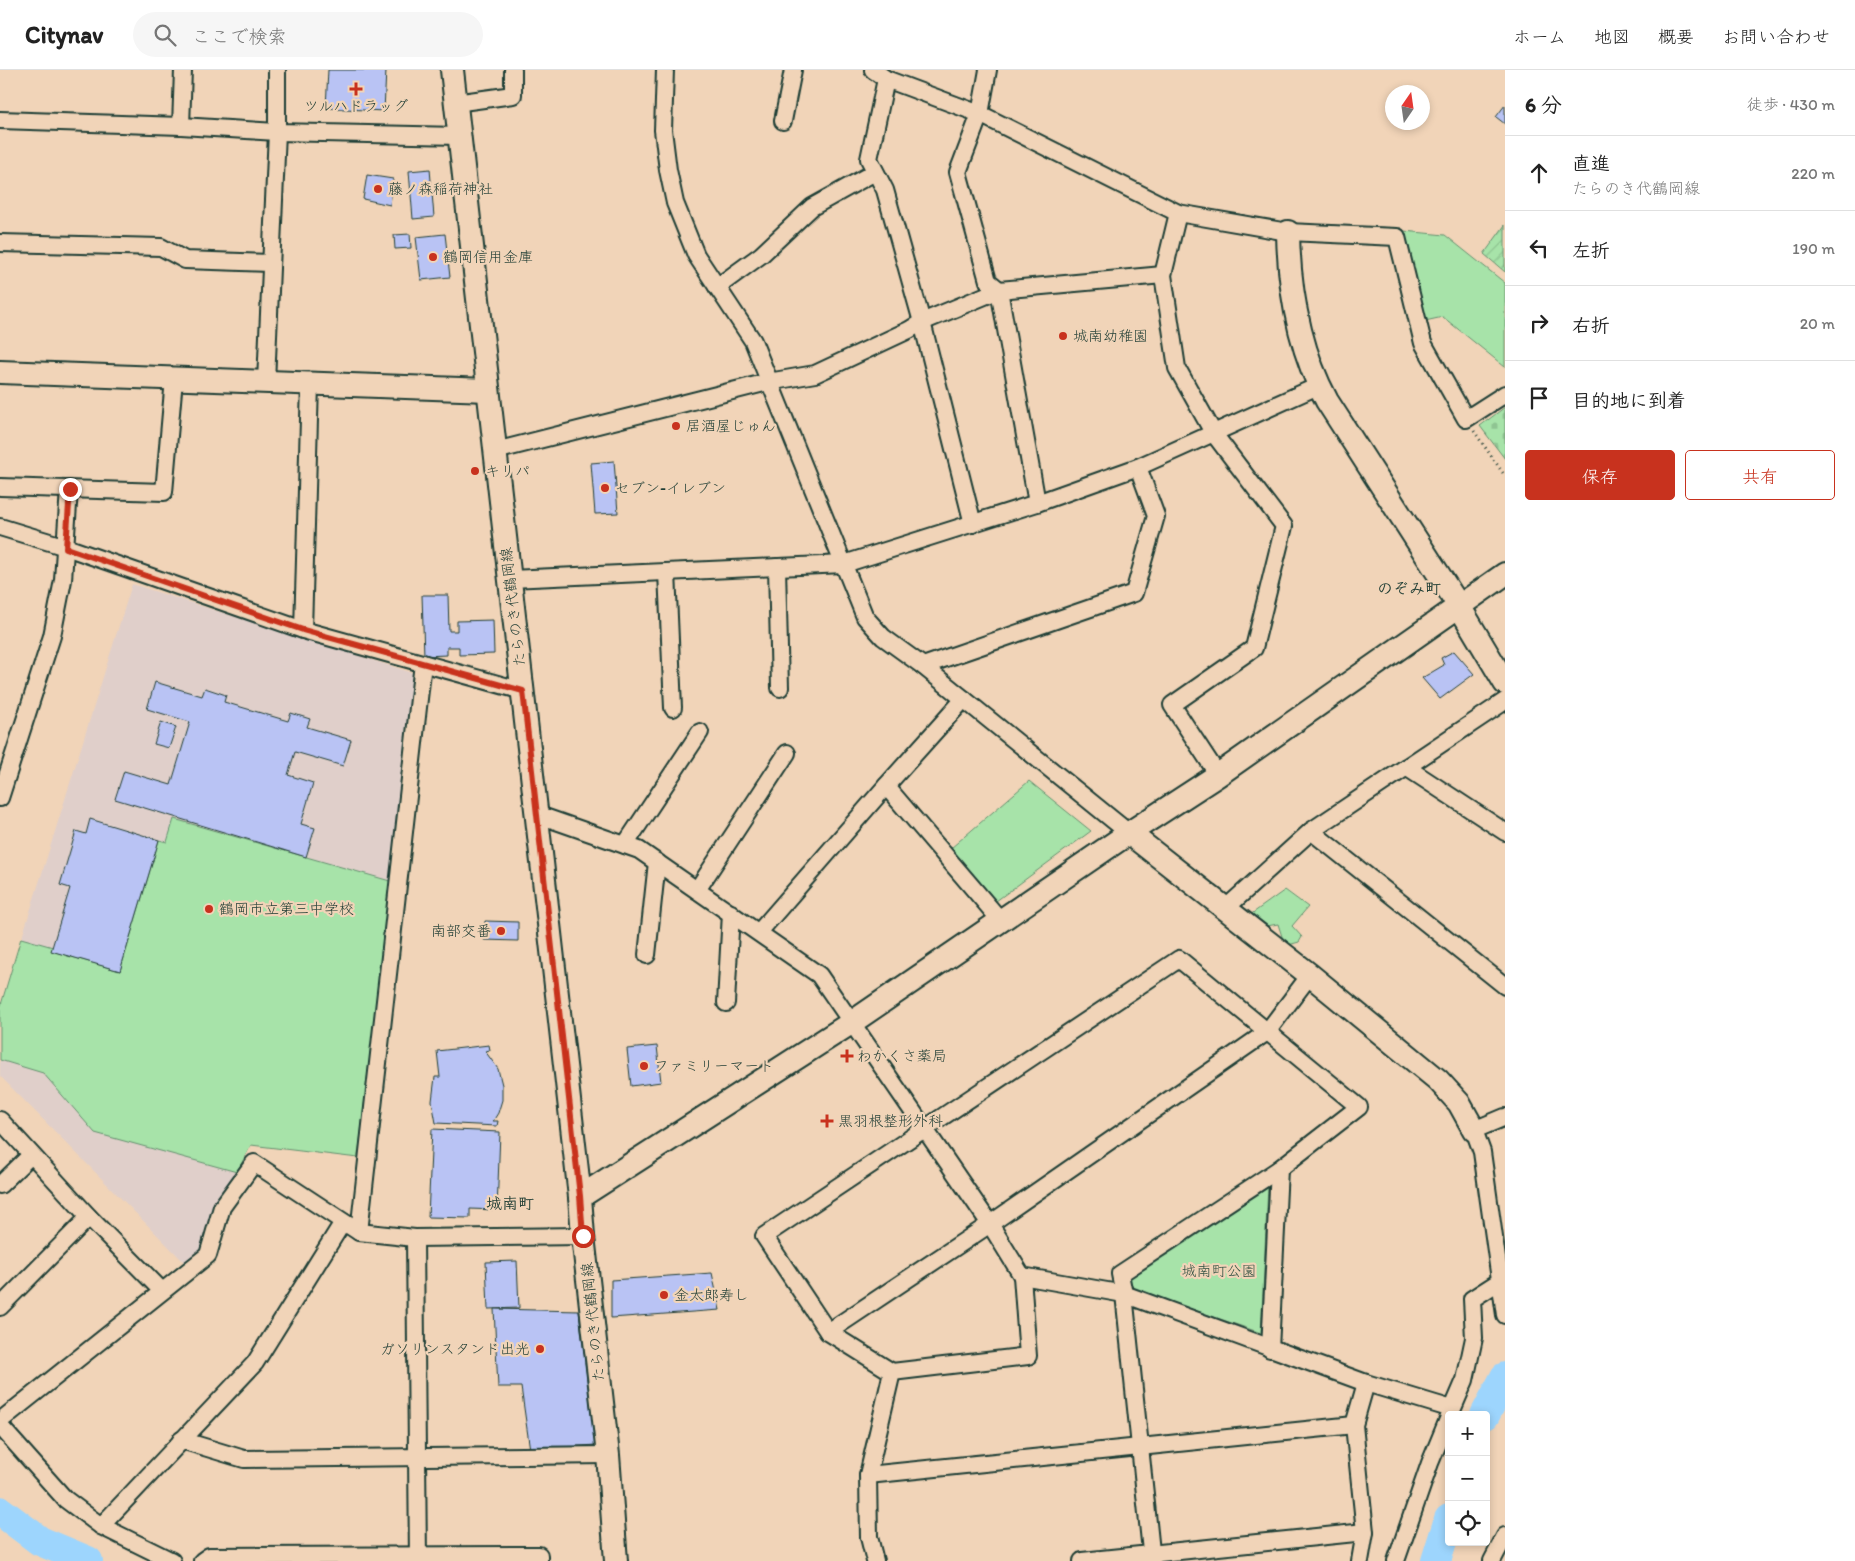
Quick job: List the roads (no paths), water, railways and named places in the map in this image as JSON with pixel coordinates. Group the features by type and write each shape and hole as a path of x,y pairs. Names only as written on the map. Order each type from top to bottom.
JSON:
{"street":[{"path":"182,126 183,70"},
{"path":"266,382 277,70"},
{"name":"たらのき代鶴岡線","path":"452,70 580,1196 608,1455 616,1561"},
{"path":"456,103 513,95 513,70"},
{"path":"665,70 663,130 668,170 675,203 696,255 753,341 768,382 865,617 883,637 923,666 1129,833 1310,975 1438,1080 1460,1103 1474,1130 1482,1152 1502,1278 1505,1315"},
{"path":"783,121 794,70"},
{"path":"988,70 980,114 958,172 988,281 998,290 1038,503"},
{"path":"973,524 922,322 885,190 868,159 880,74 980,114 1178,213 1288,232 1397,237 1423,343 1466,419 1505,394"},
{"path":"0,120 182,126 276,132 459,136"},
{"path":"717,287 761,256 812,207 875,172"},
{"path":"1178,213 1163,275 1176,368 1214,434 1284,526 1254,648 1172,705 1218,775"},
{"path":"1288,232 1288,262 1296,317 1318,386 1459,606 1505,682"},
{"path":"0,242 161,247 185,260 271,263"},
{"path":"495,451 768,382 815,374 909,330 922,322 998,290 1163,275"},
{"path":"0,372 488,390"},
{"path":"0,487 164,492 174,379"},
{"path":"303,630 310,384"},
{"path":"510,580 844,564 1038,503 1138,467 1318,386"},
{"path":"923,666 1134,593 1156,516 1138,467"},
{"path":"0,798 52,636 63,580 70,489"},
{"path":"0,527 303,630 523,691"},
{"path":"777,567 780,688"},
{"path":"667,572 673,708"},
{"path":"580,1196 851,1023 1129,833 1218,775 1505,574"},
{"path":"358,1232 423,663"},
{"path":"759,932 964,699"},
{"path":"1226,908 1311,831 1505,701"},
{"path":"625,845 700,732"},
{"path":"697,890 787,754"},
{"path":"1406,767 1505,832"},
{"path":"886,786 1001,920"},
{"path":"536,814 639,850 819,975 851,1023 924,1129 990,1224 1022,1276 1028,1356 892,1372 828,1332 764,1236 924,1129 1179,959 1358,1107 1279,1169 1120,1274 1124,1294 1152,1557"},
{"path":"1311,831 1505,986"},
{"path":"647,956 657,862"},
{"path":"726,1003 731,913"},
{"path":"828,1332 990,1224 1267,1032 1310,975"},
{"path":"1474,1130 1505,1117"},
{"path":"0,1120 89,1217 162,1291"},
{"path":"0,1185 31,1155"},
{"path":"0,1420 208,1255 222,1207 254,1163 358,1232 415,1238 583,1236"},
{"path":"1270,1349 1279,1169"},
{"path":"0,1307 89,1217"},
{"path":"101,1526 254,1362 343,1222"},
{"path":"415,1238 418,1558"},
{"path":"1022,1276 1124,1294 1445,1412"},
{"path":"1451,1411 1464,1380 1474,1338 1472,1300 1502,1278"},
{"path":"875,1561 869,1537 868,1475 892,1372"},
{"path":"1360,1561 1365,1532 1354,1425 1366,1383"},
{"path":"868,1475 1354,1425"},
{"path":"0,1426 66,1499 101,1526 172,1561"},
{"path":"1396,1561 1445,1426"},
{"path":"181,1440 244,1459 608,1455"},
{"path":"1082,1561 1152,1557 1365,1532"},
{"path":"1492,1561 1505,1536"},
{"path":"202,1561 209,1556 418,1558 539,1555 539,1561"}],"waterway":[{"path":"1487,1411 1505,1377"},
{"path":"0,1511 40,1541 88,1561"},
{"path":"1436,1561 1445,1532"}],"place":[{"name":"ツルハドラッグ","path":"356,89"},
{"name":"藤ノ森稲荷神社","path":"378,189"},
{"name":"鶴岡信用金庫","path":"433,257"},
{"name":"城南幼稚園","path":"1063,336"},
{"name":"居酒屋じゅん","path":"676,426"},
{"name":"キリパ","path":"475,471"},
{"name":"セブン-イレブン","path":"605,488"},
{"name":"鶴岡市立第三中学校","path":"209,909"},
{"name":"南部交番","path":"501,931"},
{"name":"わかくさ薬局","path":"847,1056"},
{"name":"ファミリーマート","path":"644,1066"},
{"name":"黒羽根整形外科","path":"827,1121"},
{"name":"金太郎寿し","path":"664,1295"},
{"name":"ガソリンスタンド出光","path":"540,1349"}],"district":[{"name":"のぞみ町","path":"1409,588"},
{"name":"城南町","path":"510,1203"}],"park label":[{"name":"城南町公園","path":"1219,1271"}]}
